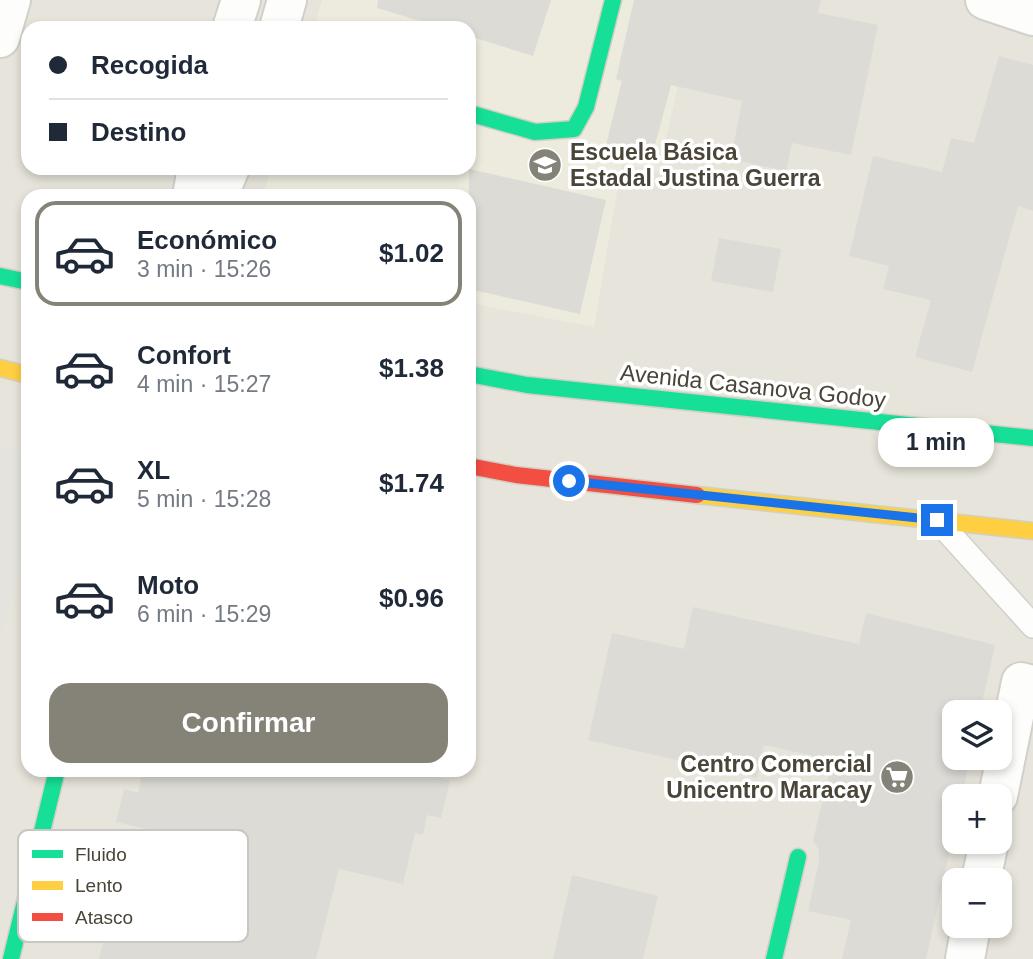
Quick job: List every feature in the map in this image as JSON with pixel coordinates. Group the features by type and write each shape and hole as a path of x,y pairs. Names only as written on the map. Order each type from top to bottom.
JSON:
{"street":[{"path":"0,38 10,0"},
{"path":"234,21 242,0"},
{"path":"281,21 287,0"},
{"path":"476,115 539,133 559,134 574,129 586,107 613,0"},
{"path":"985,0 1033,16"},
{"path":"0,276 21,280"},
{"path":"0,368 21,372"},
{"name":"Avenida Casanova Godoy","path":"476,375 527,385 1033,439"},
{"path":"476,467 516,475 1033,531"},
{"path":"1000,784 1021,682 1033,685"},
{"path":"42,830 55,777"},
{"path":"774,959 798,857"},
{"path":"10,959 18,927"},
{"path":"965,959 969,938"}],"lane":[{"path":"937,520 1033,626"}],"shaded area":[{"path":"0,0 1033,0 1033,959 0,959"},
{"name":"Escuela Básica Estadal Justina Guerra","path":"322,0 698,0 658,172 622,163 594,327 476,304 476,189 265,189 269,175 476,175 476,21 316,21"},
{"path":"0,446 21,451 21,558 0,642"}],"building":[{"path":"378,0 551,0 533,56 476,38 476,21 420,21 377,8"},
{"path":"634,0 821,0 818,13 878,25 851,155 792,143 786,171 731,159 742,101 671,85 652,156 606,145 622,81 616,79"},
{"path":"999,56 1033,65 1033,211 1018,206 972,372 915,357 931,300 883,289 889,266 849,256 873,156 942,172 951,138 974,143"},
{"path":"476,171 606,200 580,314 476,291 476,189 469,189 469,175 476,175"},
{"path":"719,238 781,249 773,292 711,281"},
{"path":"693,607 859,644 866,613 995,645 983,700 942,700 942,770 967,770 965,784 942,784 942,854 949,854 946,868 942,868 942,886 926,959 842,959 851,920 808,911 819,861 819,850 813,841 832,760 764,745 757,778 588,740 612,633 684,649"},
{"path":"141,777 436,777 450,780 441,818 427,815 423,835 415,833 403,884 339,869 316,959 99,959 103,942 248,942 248,830 151,830 116,822 124,789 138,793"},
{"path":"572,875 658,896 643,959 553,959"}],"traffic: fast":[{"path":"476,115 535,132 574,129 586,107 613,0"},
{"path":"0,276 21,280"},
{"path":"476,375 527,385 1033,438"},
{"path":"42,830 55,777"},
{"path":"774,959 798,857"},
{"path":"11,959 18,930"}],"traffic: slow":[{"path":"0,368 21,373"},
{"path":"697,495 1033,531"}],"traffic: jam":[{"path":"476,467 516,475 697,495"}],"place":[{"name":"Escuela Básica Estadal Justina Guerra","path":"545,165"},
{"name":"Centro Comercial Unicentro Maracay","path":"897,777"}],"route":[{"path":"569,481 937,520"}]}
